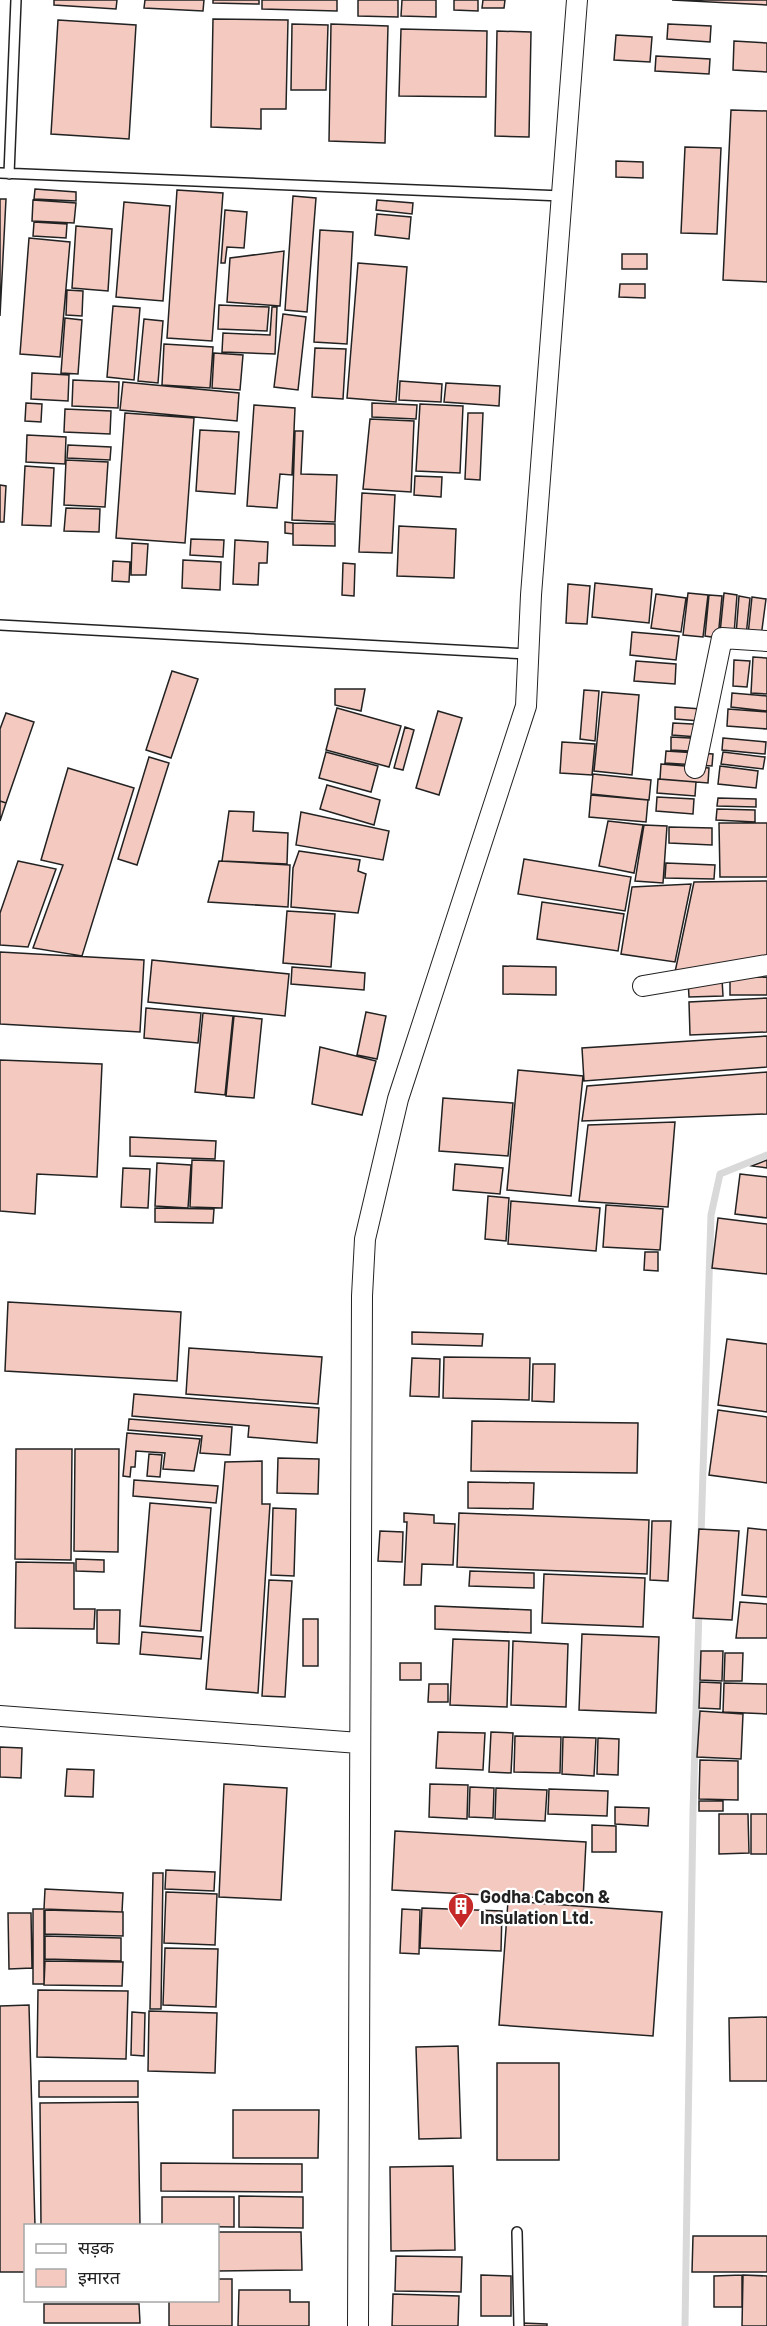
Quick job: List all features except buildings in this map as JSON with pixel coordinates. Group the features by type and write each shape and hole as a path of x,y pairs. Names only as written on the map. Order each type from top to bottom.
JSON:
{"street":[{"path":"358,2326 359,1743 362,1296 365,1239 398,1099 526,706 577,0"},
{"path":"695,768 722,638 767,640"},
{"path":"643,986 767,965"},
{"path":"0,1716 359,1743"}],"lane":[{"path":"16,0 4,174 562,196"},
{"path":"0,624 528,654"},
{"path":"517,2232 519,2326"}],"waterway":[{"path":"701,1536 711,1215 720,1174 767,1155"},
{"path":"685,2326 693,1812 699,1610"}],"place":[{"name":"Godha Cabcon & Insulation Ltd.","path":"461,1929"}]}
